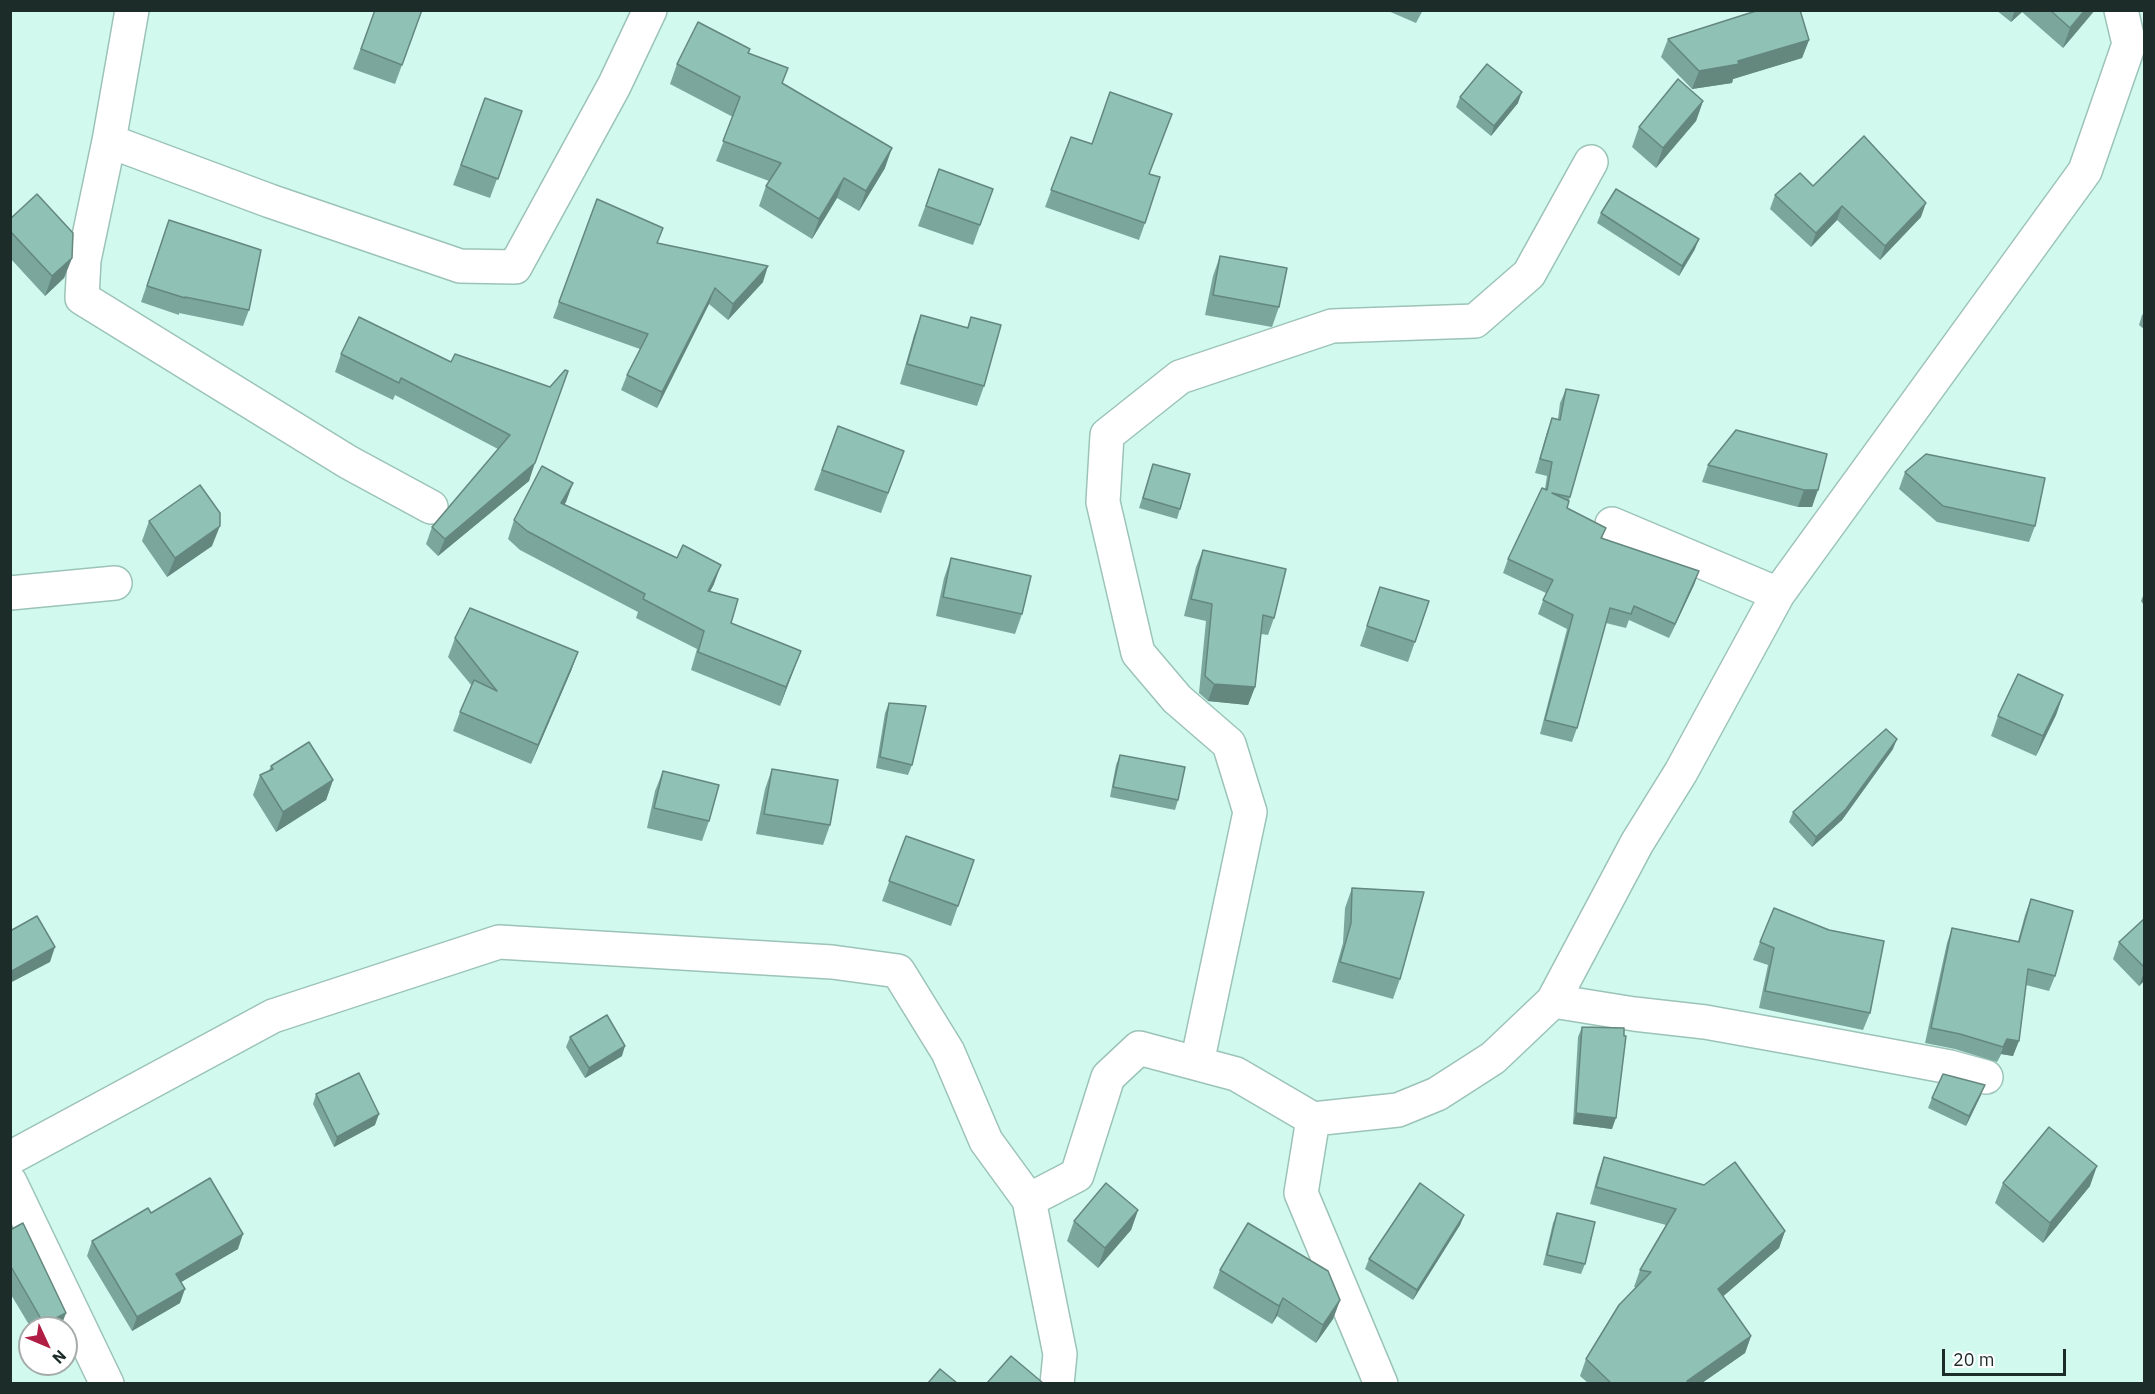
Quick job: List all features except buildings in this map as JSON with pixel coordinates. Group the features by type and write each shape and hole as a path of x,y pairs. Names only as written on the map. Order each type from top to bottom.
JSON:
{"street":[{"path":"132,10 109,141 84,260 82,298 348,462 431,507"},
{"path":"109,141 270,201 460,266 515,267 614,86 650,10"},
{"path":"1029,1200 1077,1175 1108,1077 1139,1048 1236,1074 1313,1119 1398,1110 1437,1094 1493,1058 1553,1001 1637,843 1681,772 1778,594 2085,171 2137,41 2121,10"},
{"path":"1197,1063 1250,812 1229,744 1177,699 1138,653 1103,502 1107,435 1180,376 1332,326 1475,321 1529,274 1591,162"},
{"path":"1612,524 1778,594"},
{"path":"10,593 115,583"},
{"path":"10,1158 273,1016 499,942 832,962 898,971 948,1052 986,1141 1029,1200 1060,1354 1057,1383"},
{"path":"1553,1001 1705,1022 1950,1066 1986,1077"},
{"path":"1313,1119 1301,1193 1381,1383"},
{"path":"10,1182 107,1383"}]}
